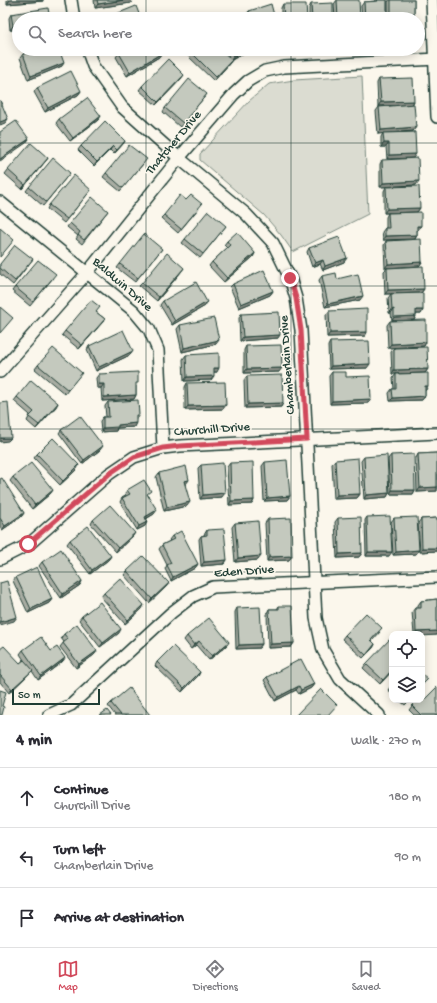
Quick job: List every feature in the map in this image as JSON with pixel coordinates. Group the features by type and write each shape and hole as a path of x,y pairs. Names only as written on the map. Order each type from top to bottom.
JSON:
{"street":[{"path":"71,0 73,12"},
{"path":"432,0 436,59 437,117"},
{"name":"Chamberlain Drive","path":"89,56 93,66 122,107 179,158 246,214 273,243 290,278 296,298 301,330 316,618 323,650 340,679 379,715"},
{"name":"Thatcher Drive","path":"0,372 86,273 179,158 234,94 248,81 265,72 284,67 436,59"},
{"name":"Baldwin Drive","path":"0,202 134,311 149,329 158,350 163,448"},
{"name":"Churchill Drive","path":"0,559 28,544 109,474 134,457 163,448 437,433"},
{"name":"Eden Drive","path":"49,715 71,705 171,613 193,596 213,587 437,577"}],"shaded area":[{"path":"362,76 368,214 293,252 264,215 200,160 200,154 249,101 269,84 294,80"}],"building":[{"path":"97,0 124,0 98,4"},
{"path":"337,0 359,0 360,12 338,12"},
{"path":"377,0 387,0 387,12 365,12 364,2 378,1"},
{"path":"391,0 414,0 414,12 391,12"},
{"path":"333,3 333,12 312,12 311,4"},
{"path":"271,4 273,12 249,12"},
{"path":"283,4 306,4 307,12 284,12"},
{"path":"136,6 138,12 121,12"},
{"path":"48,8 49,12 23,12"},
{"path":"24,56 62,56 64,63 31,76"},
{"path":"121,56 157,56 130,72"},
{"path":"195,56 228,56 232,60 216,77"},
{"path":"168,59 184,75 158,102 142,86"},
{"path":"71,71 81,91 48,108 37,88"},
{"path":"413,78 414,101 381,102 379,79"},
{"path":"189,79 207,94 183,123 165,108"},
{"path":"87,98 101,116 73,138 59,119"},
{"path":"0,100 8,119 0,122"},
{"path":"414,104 416,127 381,130 379,107"},
{"path":"16,121 29,139 0,159 0,132"},
{"path":"105,121 125,141 117,150 113,146 97,162 81,146"},
{"path":"415,132 416,154 389,155 389,143 384,143 383,133"},
{"path":"31,143 48,158 25,185 8,170"},
{"path":"129,145 147,159 123,188 106,173"},
{"path":"53,158 70,173 46,202 29,187"},
{"path":"418,158 419,181 383,183 382,160"},
{"path":"74,175 91,190 67,219 49,205"},
{"path":"419,186 420,208 387,209 386,187"},
{"path":"180,195 186,200 191,195 202,204 181,229 164,215"},
{"path":"92,197 108,211 84,240 78,235 80,232 70,223"},
{"path":"208,211 226,226 203,254 185,239"},
{"path":"421,212 421,226 417,226 417,235 385,236 385,228 389,228 388,213"},
{"path":"0,228 14,240 0,257"},
{"path":"237,232 255,253 227,278 212,262 230,245 227,241"},
{"path":"144,234 162,249 138,278 120,264"},
{"path":"339,237 347,258 325,266 323,260 315,263 309,248"},
{"path":"421,239 422,262 388,264 386,241"},
{"path":"15,245 33,259 15,281 0,268 0,264"},
{"path":"167,253 184,268 159,297 142,283"},
{"path":"38,260 56,274 33,302 15,287"},
{"path":"423,266 424,289 388,290 387,268"},
{"path":"264,270 273,291 241,304 233,284"},
{"path":"336,273 337,279 358,274 363,296 328,304 322,276"},
{"path":"196,282 207,302 175,321 163,301"},
{"path":"423,293 423,310 416,310 416,316 394,317 391,294"},
{"path":"91,300 100,307 96,312 105,319 82,345 65,331"},
{"path":"0,307 13,318 0,333"},
{"path":"367,309 367,332 330,333 329,311"},
{"path":"279,312 280,335 243,337 241,314"},
{"path":"214,318 219,340 184,348 180,325"},
{"path":"426,320 426,342 391,344 390,321"},
{"path":"123,330 133,351 99,367 89,346"},
{"path":"369,341 370,364 331,366 330,342"},
{"path":"281,345 282,368 247,369 246,346"},
{"path":"427,347 428,369 394,370 394,348"},
{"path":"53,348 82,373 68,390 38,365"},
{"path":"219,353 219,368 214,368 214,376 187,377 186,355"},
{"path":"138,372 136,395 104,397 104,384 99,384 99,374"},
{"path":"332,372 346,372 346,377 370,376 371,399 332,401"},
{"path":"428,373 428,386 425,386 425,396 393,398 392,389 396,389 396,374"},
{"path":"282,375 283,403 248,404 247,376"},
{"path":"31,380 58,403 39,425 29,417 34,412 17,397"},
{"path":"225,382 226,405 188,406 187,383"},
{"path":"138,400 139,415 136,415 136,423 118,425 118,427 103,428 103,417 109,417 108,402"},
{"path":"8,402 11,438 0,438 0,403"},
{"path":"80,416 103,446 84,460 61,430"},
{"path":"53,438 79,465 63,481 37,454"},
{"path":"437,453 437,487 420,488 418,454"},
{"path":"414,454 415,490 392,490 391,455"},
{"path":"387,455 389,493 366,495 364,457"},
{"path":"358,458 360,494 337,495 335,460"},
{"path":"287,460 290,496 267,498 265,462"},
{"path":"253,462 254,500 231,501 230,463"},
{"path":"31,463 53,490 35,505 13,477"},
{"path":"223,463 225,493 203,495 201,465"},
{"path":"186,466 189,480 184,481 190,502 167,507 159,473"},
{"path":"2,478 24,513 5,526 0,518 0,479"},
{"path":"144,480 151,491 147,494 157,510 145,517 147,522 139,526 122,498 130,494 127,490"},
{"path":"110,505 135,533 118,548 93,520"},
{"path":"390,516 392,552 368,552 367,517"},
{"path":"361,517 362,553 339,554 338,518"},
{"path":"417,517 419,550 396,552 394,518"},
{"path":"291,518 292,556 269,557 268,519"},
{"path":"437,518 437,548 422,548 421,519"},
{"path":"258,521 261,556 238,558 235,523"},
{"path":"88,526 111,556 92,570 70,540"},
{"path":"224,529 227,560 204,562 201,536 207,535 207,530"},
{"path":"181,531 198,564 173,577 167,565 171,563 162,545 174,539 172,536"},
{"path":"61,549 82,581 63,594 42,562"},
{"path":"143,556 169,583 152,599 127,571"},
{"path":"37,567 52,599 31,609 16,577"},
{"path":"120,578 144,605 128,620 104,593"},
{"path":"7,581 17,617 0,622 0,583"},
{"path":"437,599 437,631 416,631 415,608 421,608 421,601"},
{"path":"100,602 121,629 103,643 82,616"},
{"path":"279,606 292,606 294,643 271,644 269,609 279,609"},
{"path":"260,607 262,644 239,645 237,608"},
{"path":"366,613 382,628 371,640 375,644 366,655 345,635"},
{"path":"209,618 229,642 212,656 199,641 194,645 187,636"},
{"path":"77,624 97,651 79,664 63,643 68,639 64,634"},
{"path":"41,637 51,651 57,647 65,658 41,676 23,650"},
{"path":"389,640 389,673 383,680 366,664"},
{"path":"4,646 20,663 24,660 33,670 12,689 0,675 0,649"},
{"path":"173,646 200,672 184,688 157,662"},
{"path":"301,659 314,684 301,690 299,686 278,697 267,677"},
{"path":"437,687 437,715 421,715 412,706 415,703 425,703 425,699"},
{"path":"129,688 150,715 121,715 111,703"},
{"path":"321,689 337,705 328,715 296,715"},
{"path":"0,690 6,692 2,706 4,707 2,715 0,715"},
{"path":"107,710 111,715 100,715"}],"route":[{"path":"28,544 109,474 134,457 163,448 180,446 307,439 301,330 296,298 290,278"}]}
